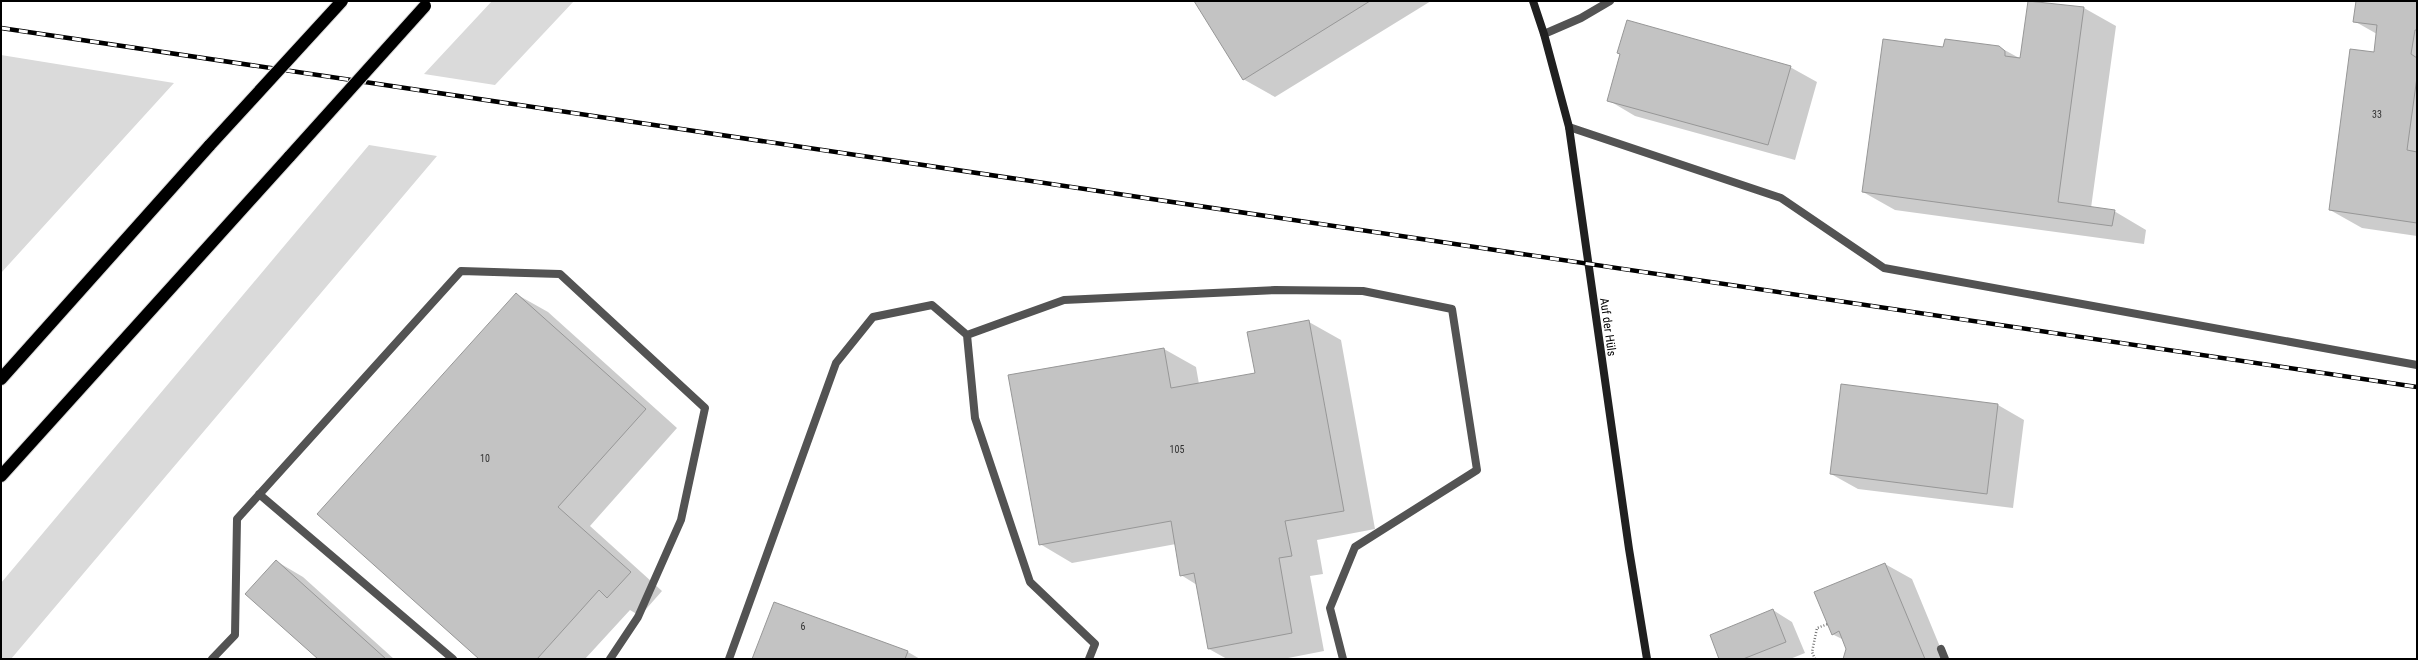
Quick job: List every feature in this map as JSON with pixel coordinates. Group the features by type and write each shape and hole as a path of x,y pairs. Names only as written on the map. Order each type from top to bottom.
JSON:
{"highway":[{"path":"1,379 210,145 342,1"},
{"path":"1,476 427,4"}],"street":[{"name":"Auf der Hüls","path":"1532,1 1544,34 1569,127 1628,549 1647,659"}],"lane":[{"path":"1544,34 1581,18 1610,1"},
{"path":"1569,127 1781,198 1884,268 2417,365"},
{"path":"212,659 235,635 237,519 461,270 560,274 705,408 680,520 638,617 610,659"},
{"path":"967,335 1064,300 1275,290 1363,291 1452,309 1477,470 1355,547 1330,608 1343,659"},
{"path":"729,659 836,363 873,317 932,305 967,335 975,418 1030,582 1095,644 1089,659"},
{"path":"260,494 454,659"},
{"path":"1941,649 1945,659"}],"path":[{"path":"1815,659 1812,652 1817,628 1828,624"}],"shaded area":[{"path":"492,1 574,1 495,85 424,74"},
{"path":"1,55 174,83 1,273"},
{"path":"369,145 437,156 11,659 1,659 1,583"}],"building":[{"path":"1194,1 1370,1 1243,80"},
{"path":"2028,1 2084,7 2058,202 2115,210 2112,226 1862,192 1883,39 1943,47 1945,39 1999,46 2005,51 2005,56 2020,58"},
{"path":"2356,1 2417,1 2417,30 2415,30 2411,54 2417,58 2417,77 2407,150 2417,152 2417,223 2329,210 2350,49 2374,52 2377,25 2353,22"},
{"path":"1627,20 1791,66 1768,145 1607,101 1620,54 1617,53"},
{"path":"516,293 646,409 558,507 631,572 607,598 599,590 537,659 479,659 317,514"},
{"path":"1309,320 1344,511 1285,521 1292,556 1279,558 1292,633 1208,649 1194,573 1180,576 1171,521 1039,545 1008,375 1164,348 1171,388 1255,373 1247,332"},
{"path":"1841,384 1998,404 1987,494 1830,474"},
{"path":"276,560 386,659 318,659 245,594"},
{"path":"1885,563 1925,659 1843,659 1846,649 1839,631 1832,635 1814,592"},
{"path":"774,602 908,651 905,659 752,659"},
{"path":"1773,609 1786,642 1743,659 1719,659 1710,635"}],"railway":[{"path":"1,28 2417,387"}]}
